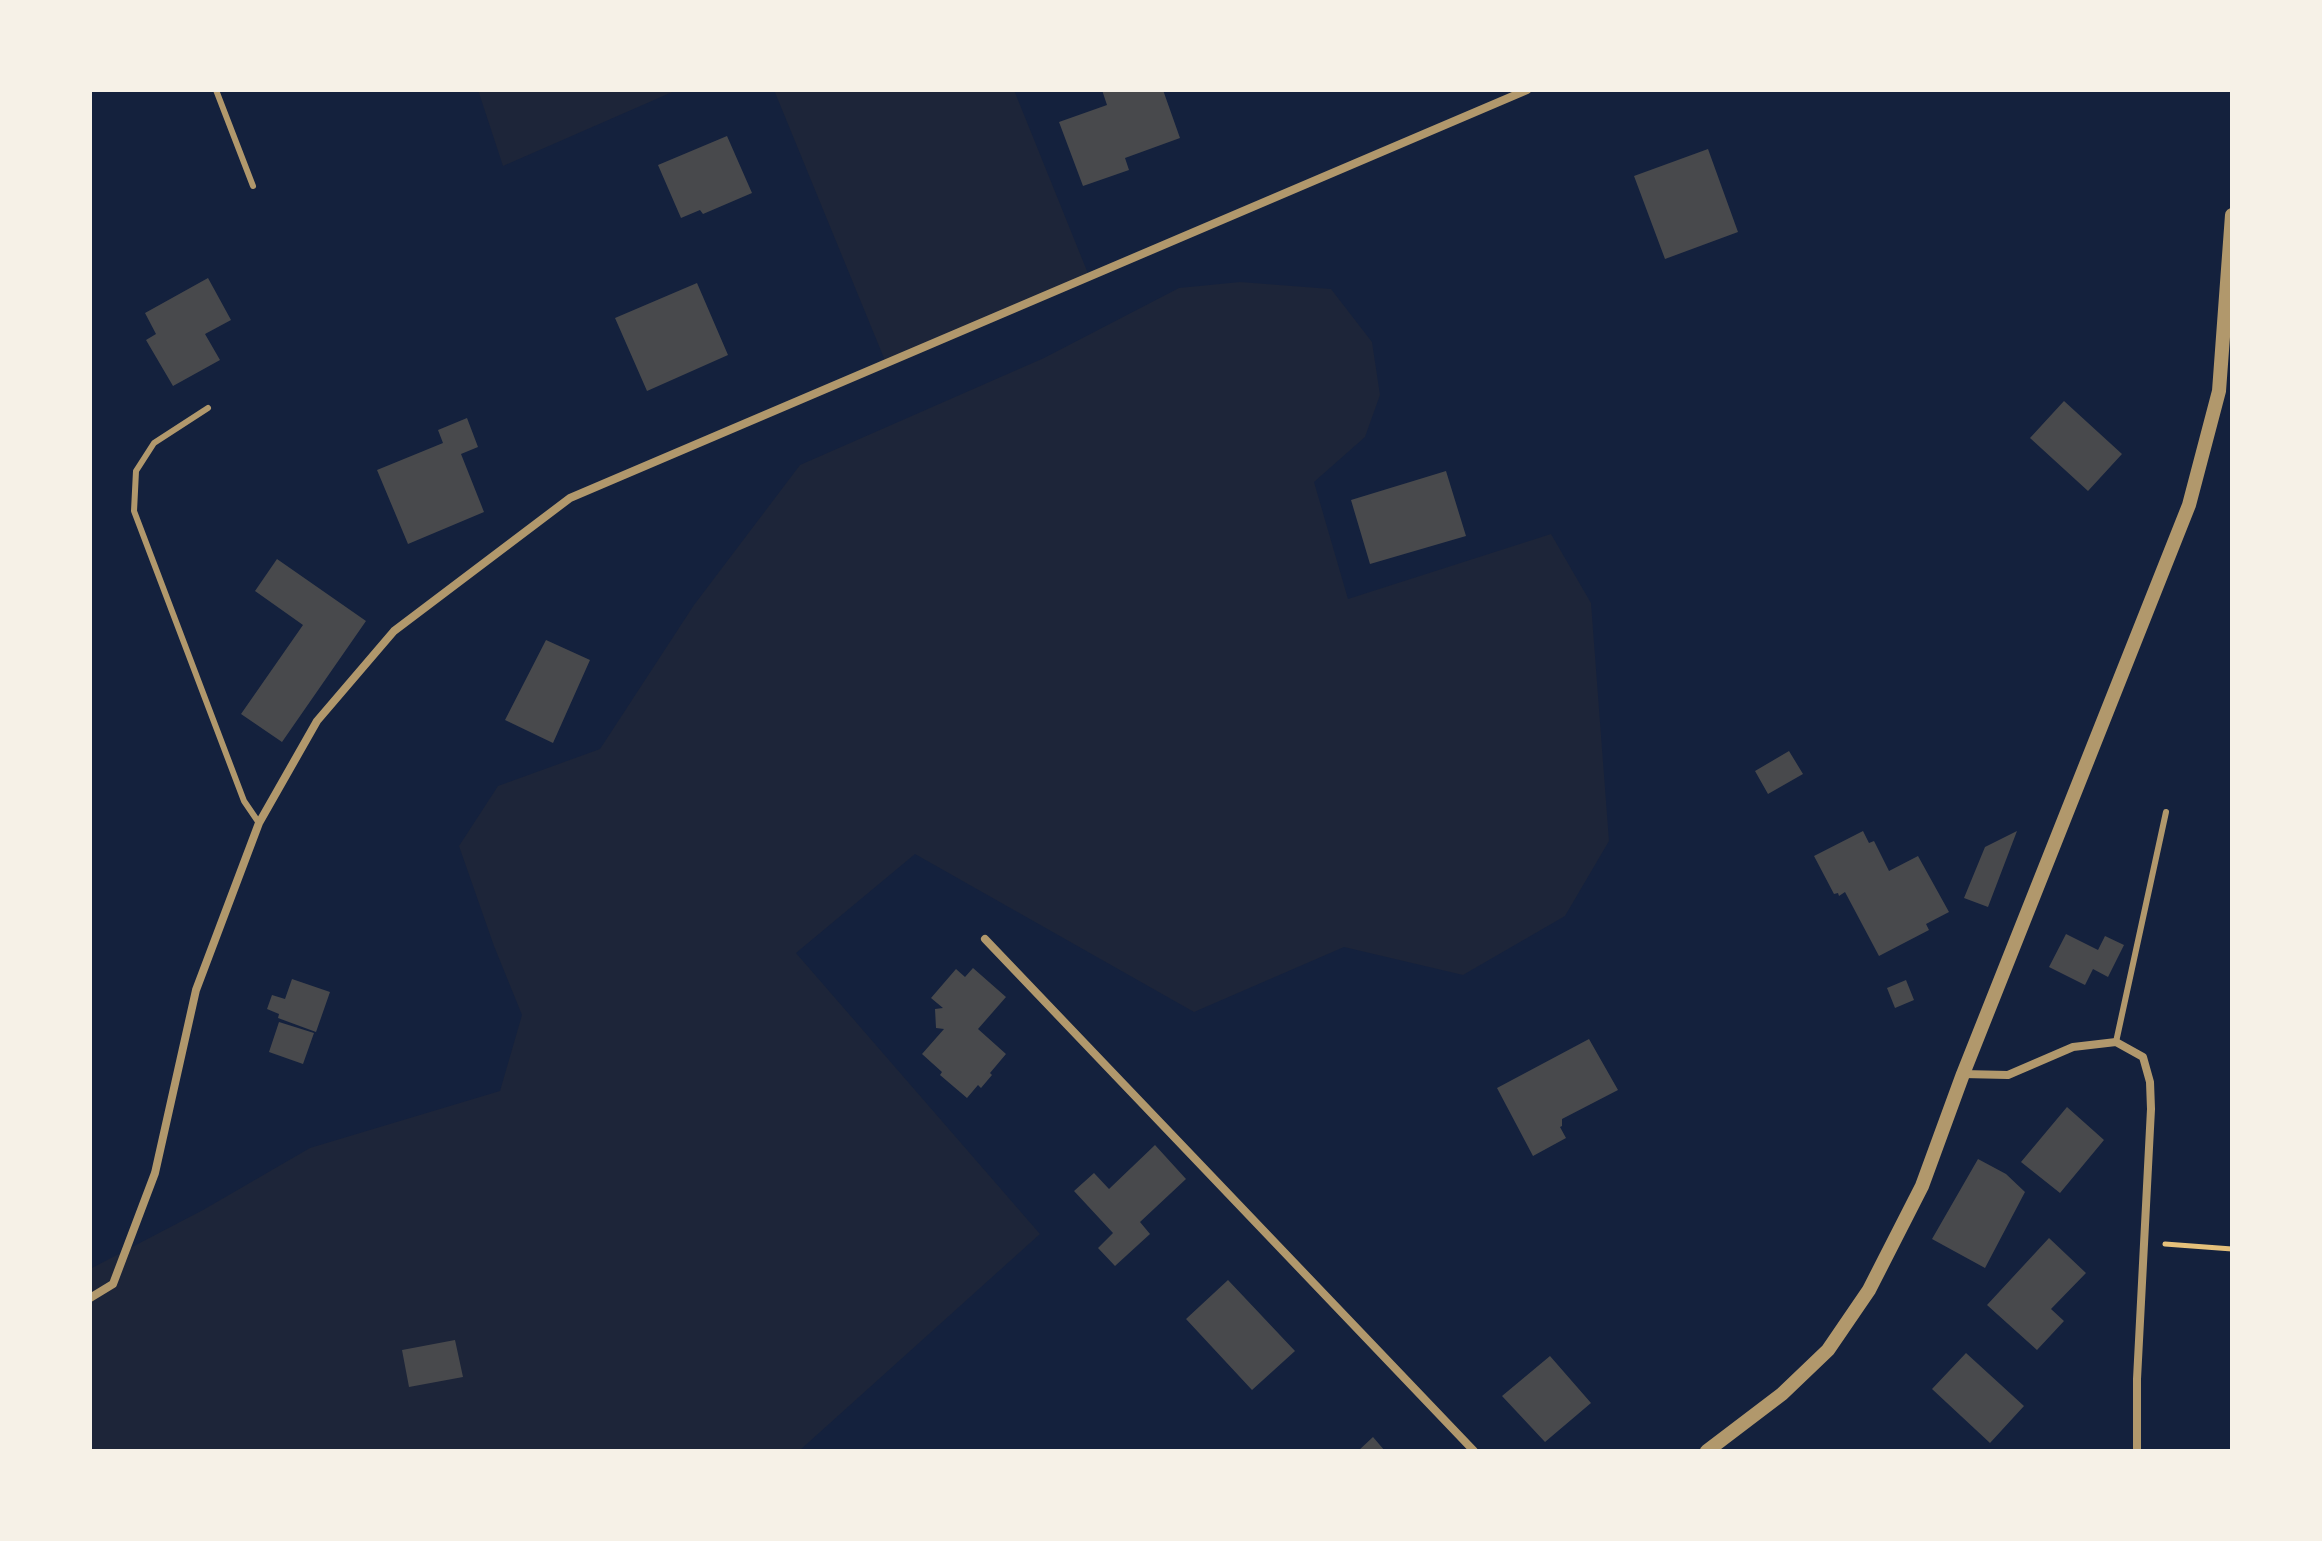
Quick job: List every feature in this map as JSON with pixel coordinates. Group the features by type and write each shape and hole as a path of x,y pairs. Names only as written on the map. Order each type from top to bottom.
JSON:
{"street":[{"path":"90,1298 113,1284 155,1173 196,990 259,823 317,721 394,631 570,498 1527,90"},
{"path":"1707,1451 1782,1394 1828,1350 1869,1290 1922,1186 1963,1074 2189,505 2219,391 2232,215"},
{"path":"985,939 1474,1451"},
{"path":"1963,1074 2008,1075 2073,1047 2116,1042 2143,1057 2150,1082 2151,1109 2137,1379 2137,1451"}],"lane":[{"path":"216,90 253,186"},
{"path":"208,408 154,443 136,471 134,511 244,801 259,823"},
{"path":"2116,1042 2166,812"}],"path":[{"path":"2146,1242 2232,1249"}],"shaded area":[{"path":"478,90 677,90 503,166"},
{"path":"774,90 1014,90 1089,276 886,363"},
{"path":"1240,282 1331,289 1372,342 1380,395 1365,437 1314,482 1348,599 1551,534 1591,603 1609,841 1565,916 1463,975 1344,947 1194,1012 915,854 796,953 1040,1234 799,1451 90,1451 90,1269 203,1210 310,1148 500,1091 522,1015 459,846 498,786 600,749 694,605 800,465 1044,358 1179,288"}],"building":[{"path":"1102,90 1163,90 1180,138 1125,158 1129,170 1083,186 1059,122 1107,105"},
{"path":"727,136 752,193 703,214 700,210 681,218 658,165"},
{"path":"1708,149 1738,232 1665,259 1634,176"},
{"path":"208,278 231,320 205,334 220,360 173,386 146,340 156,334 145,313"},
{"path":"697,283 728,355 647,391 615,318"},
{"path":"2064,401 2122,454 2088,491 2030,438"},
{"path":"467,418 478,447 461,454 484,512 408,544 377,470 443,443 438,430"},
{"path":"1446,471 1466,536 1370,564 1351,500"},
{"path":"277,559 366,621 282,742 241,714 303,625 255,591"},
{"path":"546,640 590,660 553,743 505,720"},
{"path":"1789,751 1803,774 1768,794 1755,771"},
{"path":"1863,831 1869,843 1874,841 1889,871 1918,856 1949,912 1926,924 1929,930 1879,956 1845,892 1839,896 1838,893 1834,894 1814,856"},
{"path":"2017,831 1988,907 1964,898 1985,847"},
{"path":"2066,934 2098,950 2105,936 2124,945 2108,977 2093,969 2085,985 2049,967"},
{"path":"973,968 1006,997 978,1029 1006,1054 981,1088 978,1085 967,1098 940,1075 942,1072 922,1054 944,1029 936,1028 935,1009 943,1008 931,998 956,969 965,977"},
{"path":"292,979 330,992 316,1032 278,1018 279,1014 267,1009 272,995 285,999"},
{"path":"1906,980 1914,1000 1895,1008 1887,988"},
{"path":"279,1022 314,1033 303,1064 269,1052"},
{"path":"1589,1039 1618,1090 1562,1119 1560,1127 1566,1138 1533,1156 1497,1088"},
{"path":"2067,1107 2104,1140 2060,1193 2021,1162"},
{"path":"1155,1145 1186,1179 1140,1222 1150,1234 1115,1266 1098,1248 1113,1233 1074,1191 1094,1173 1109,1189"},
{"path":"1978,1159 2006,1174 2025,1192 1985,1268 1932,1239"},
{"path":"2049,1238 2086,1273 2051,1309 2064,1321 2037,1350 1987,1305"},
{"path":"1228,1280 1295,1351 1252,1390 1186,1319"},
{"path":"455,1340 463,1377 409,1387 402,1350"},
{"path":"1966,1353 2024,1406 1990,1443 1932,1389"},
{"path":"1550,1356 1591,1403 1545,1442 1502,1396"},
{"path":"1373,1437 1385,1451 1358,1451"}]}
